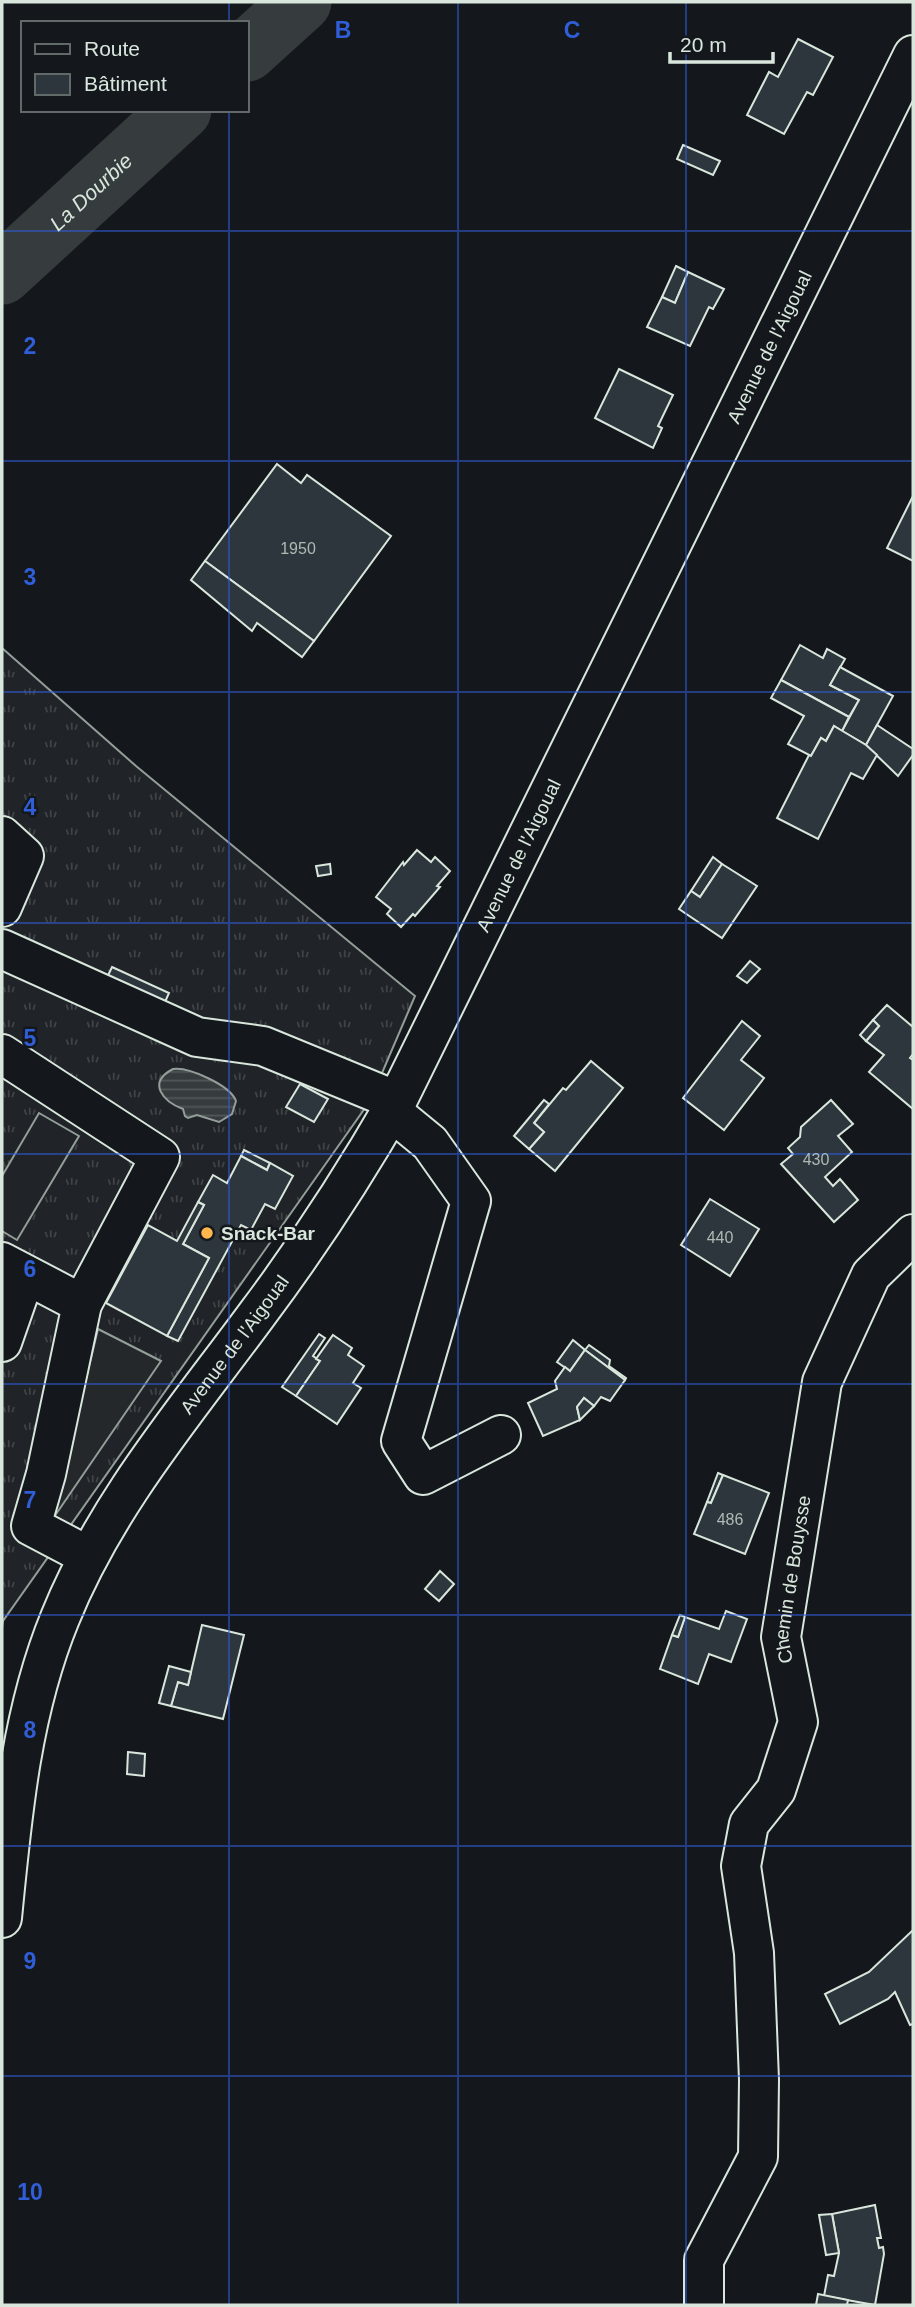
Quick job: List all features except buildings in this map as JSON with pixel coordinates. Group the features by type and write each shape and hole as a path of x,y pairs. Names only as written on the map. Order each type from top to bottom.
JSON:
{"main road":[{"name":"Avenue de l'Aigoual","path":"2,1918 12,1808 24,1740 39,1677 60,1618 88,1556 133,1481 260,1311 341,1195 394,1106 913,55"},
{"path":"2,836 24,856 2,907"},
{"path":"2,949 197,1037 263,1046 394,1106 430,1143 471,1201 401,1441 423,1475 501,1435"},
{"path":"2,1054 160,1157 82,1304 46,1474 31,1526 88,1556"},
{"name":"Chemin de Bouysse","path":"704,2305 704,2260 758,2157 759,2081 754,1953 741,1866 749,1824 776,1790 798,1722 781,1637 822,1381 871,1275 913,1234"},
{"path":"2,1342 14,1269 82,1304"}],"green space":[{"path":"2,648 136,766 415,996 370,1101 3,1621 2,1627"},
{"path":"39,1113 79,1136 17,1240 2,1231 2,1176"}],"shaded area":[{"path":"173,1069 198,1074 226,1089 236,1101 232,1114 219,1122 197,1115 188,1118 185,1116 183,1109 164,1097 159,1086 160,1080"},
{"path":"98,1329 161,1361 52,1520"}],"waterway":[{"name":"La Dourbie","path":"248,50 301,2"},
{"name":"La Dourbie","path":"2,274 179,112"}],"place":[{"name":"Snack-Bar","path":"207,1233"}]}
